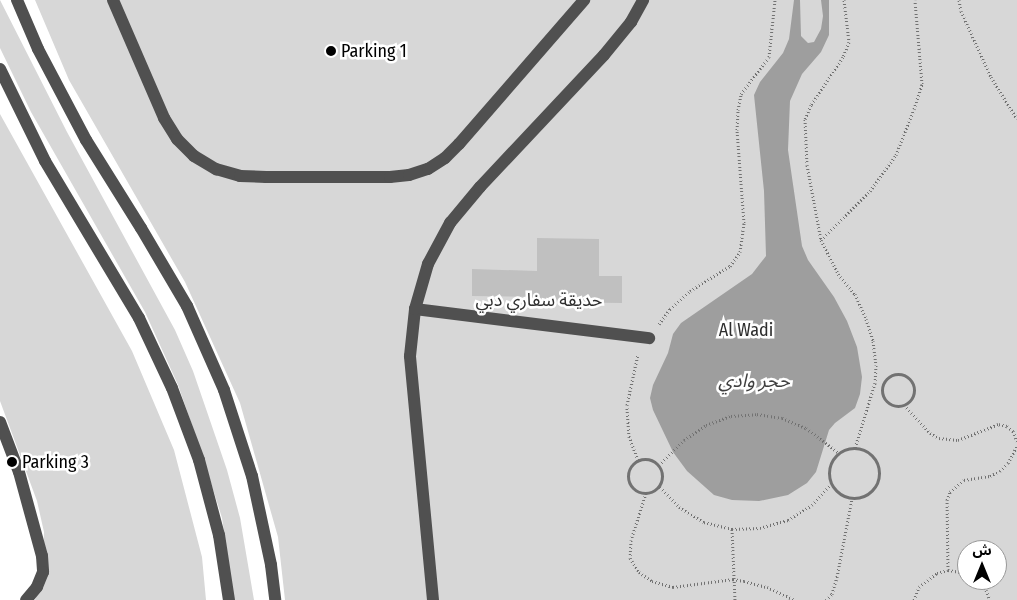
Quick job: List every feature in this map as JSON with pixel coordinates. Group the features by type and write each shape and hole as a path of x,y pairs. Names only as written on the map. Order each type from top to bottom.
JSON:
{"street":[{"path":"17,0 38,48 86,140 187,306 224,390 252,476 272,565 275,600"},
{"path":"113,0 164,118 177,139 194,156 216,169 240,176 266,178 390,177 410,175 428,169 445,158 584,0"},
{"path":"433,600 410,356 415,309 428,264 450,223 480,187 604,56 631,22 643,0"},
{"path":"1,74 45,161 139,318 172,388 199,460 219,535 229,600"},
{"path":"415,309 649,338"},
{"path":"0,422 19,472 42,556 43,572 37,587 26,600"}],"path":[{"path":"638,460 629,437 627,405 638,354 670,310 690,291 730,266 740,252 744,223 737,130 738,110 741,94 769,57 775,0"},
{"path":"844,0 849,42 844,57 810,105 805,119 807,165 821,240 838,274 855,294 866,319 873,342 876,365 872,396 855,448"},
{"path":"821,240 870,191 896,155 922,84 915,0"},
{"path":"959,0 990,77 1017,119"},
{"path":"899,373 906,376 914,387 910,401 904,405 890,404 882,392 882,385 892,374 899,373"},
{"path":"872,396 882,392"},
{"path":"904,405 930,433 939,438 958,440 999,424 1007,426 1013,431 1017,442"},
{"path":"659,465 684,440 706,425 731,416 757,414 782,418 806,428 839,453"},
{"path":"948,570 947,500 950,492 964,480 990,476 1000,471 1008,463 1017,446"},
{"path":"855,448 871,455 878,471 874,487 868,494 852,498 836,491 831,484 830,467 839,453 855,448"},
{"path":"646,494 638,492 628,480 632,465 638,460 653,460 659,465 662,472 660,486"},
{"path":"660,486 679,507 704,522 732,529 760,528 788,520 812,505 831,484"},
{"path":"660,486 646,494 631,540 630,558 639,572 652,581 673,587 733,579 767,587 795,600"},
{"path":"826,600 832,594 837,577 852,498"},
{"path":"732,529 734,600"},
{"path":"914,600 920,587 927,579 948,570 957,572"}],"green space":[{"path":"0,0 67,132 175,330 193,371 227,470 240,518 254,600 234,600 222,518 178,385 145,312 31,112 0,48"},
{"name":"حديقة سفاري دبي","path":"35,0 1017,0 1017,600 285,600 278,537 240,403 185,282 69,80"},
{"path":"0,114 132,351 174,450 202,557 206,600 35,600 43,569 44,532 37,501 0,401"}],"water":[{"name":"حجر وادي","path":"794,0 800,0 801,36 808,43 814,42 821,29 823,16 821,0 829,0 829,35 821,52 802,74 790,101 788,150 802,246 808,260 834,297 847,321 857,347 862,377 860,394 855,408 829,430 816,472 807,483 788,495 759,501 732,500 714,495 687,471 673,452 653,410 650,398 653,385 668,353 673,334 681,323 752,274 766,256 764,191 754,95 760,82 783,53 789,39"}],"building":[{"path":"537,238 599,239 599,276 622,276 622,303 536,302 536,297 472,296 472,269 537,271"}],"place":[{"name":"Parking 1","path":"331,51"},
{"name":"Parking 3","path":"12,462"}],"park label":[{"name":"Al Wadi","path":"746,330"}]}
